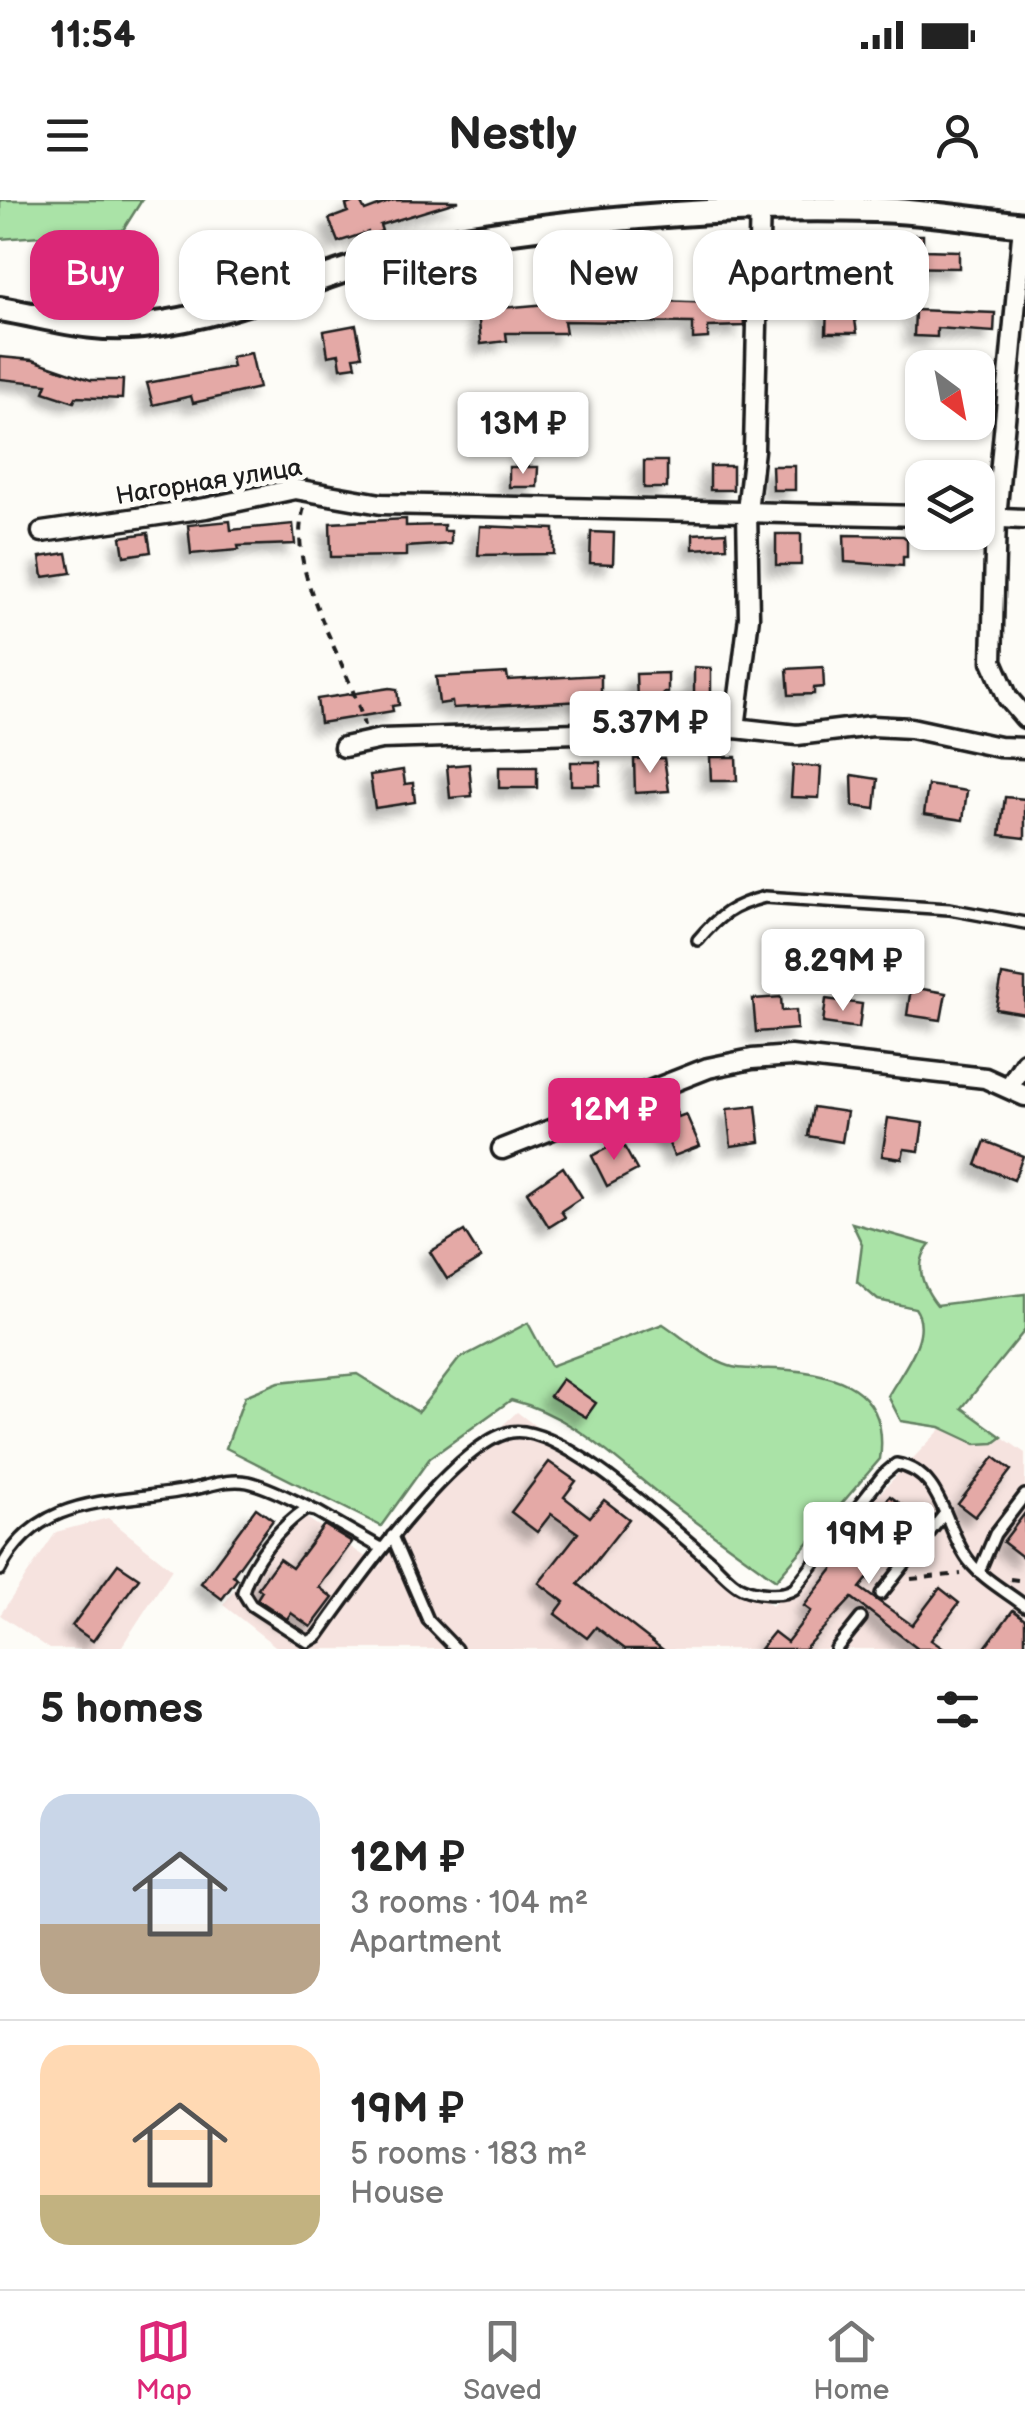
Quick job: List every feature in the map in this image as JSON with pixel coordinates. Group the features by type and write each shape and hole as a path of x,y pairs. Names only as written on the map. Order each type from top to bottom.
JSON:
{"street":[{"path":"735,728 749,616 747,511 754,450 760,205"},
{"path":"0,309 86,328 144,326 226,306 395,253 463,238 760,205 878,210 1024,225 994,460"},
{"name":"Нагорная улица","path":"42,532 206,508 295,489 381,504 905,516"},
{"path":"995,518 1025,520"},
{"path":"988,550 992,661 997,679 1025,718"},
{"path":"344,748 366,741 735,728 797,735 872,726 911,728 999,747 1025,748"},
{"path":"502,1149 708,1068 752,1059 791,1056 985,1078 1017,1091 1025,1062"}],"lane":[{"path":"698,940 718,916 737,904 764,897 950,909 1025,924"},
{"path":"316,1510 306,1509 290,1520 247,1578 244,1592 251,1605 296,1638 308,1642 318,1636 381,1548 438,1484 491,1440 510,1432 530,1432 570,1450 629,1492 742,1588 780,1595 794,1589 896,1464 910,1466 932,1484 960,1546 980,1572 1025,1606"},
{"path":"0,1570 34,1524 78,1503 189,1490 223,1481 247,1482 316,1510 381,1548"},
{"path":"980,1572 995,1534 1025,1495"},
{"path":"881,1594 945,1512"},
{"path":"392,1536 428,1620 456,1649"},
{"path":"836,1649 862,1618"}],"path":[{"path":"322,491 304,508 300,523 310,586 363,720 366,741"},
{"path":"892,1581 980,1572"}],"shaded area":[{"path":"961,1408 1025,1453 1025,1649 279,1649 223,1605 293,1509 381,1567 390,1528 517,1412 772,1606"},
{"path":"108,1518 172,1569 120,1649 50,1649 0,1615 56,1532"}],"green space":[{"path":"0,200 142,200 123,230 30,230 30,237 0,239"},
{"path":"852,1223 930,1245 921,1268 937,1305 1025,1294 1025,1330 962,1408 1002,1437 994,1443 976,1444 940,1427 901,1421 888,1396 914,1353 920,1318 915,1308 878,1300 857,1282 862,1244"},
{"path":"528,1323 551,1366 663,1324 729,1366 798,1371 838,1380 854,1388 876,1415 881,1435 880,1459 776,1580 574,1428 511,1400 430,1458 381,1526 226,1448 245,1396 279,1382 357,1374 418,1412 459,1359"}],"building":[{"path":"359,200 365,211 394,200 459,201 380,225 382,230 345,230 345,240 338,242 329,219 348,212 346,205"},
{"path":"929,250 959,251 959,268 929,268"},
{"path":"673,301 693,302 693,320 744,320 744,326 708,327 708,338 693,339 693,323 564,321 566,333 506,333 507,341 481,344 479,320 513,320 513,307 533,305 533,320 673,320"},
{"path":"929,311 995,313 994,332 937,328 937,337 914,336 915,320 929,320"},
{"path":"826,320 855,320 857,333 826,333"},
{"path":"356,325 362,356 354,357 356,366 341,368 339,354 328,356 324,331"},
{"path":"251,353 259,388 193,403 191,396 153,405 147,383 233,367 231,357"},
{"path":"0,357 33,360 91,380 123,380 122,399 76,397 74,402 44,392 47,384 0,379"},
{"path":"644,461 667,461 667,488 644,488"},
{"path":"710,466 733,466 733,490 710,490"},
{"path":"772,466 795,466 795,490 773,490"},
{"path":"509,467 538,467 537,487 509,487"},
{"path":"406,519 406,526 444,525 444,531 451,531 451,544 406,547 406,556 331,557 330,523"},
{"path":"230,521 231,530 293,524 295,544 238,546 239,550 191,554 188,525"},
{"path":"480,526 554,529 554,554 478,555"},
{"path":"591,532 614,533 613,564 590,563"},
{"path":"726,532 727,547 693,549 693,534"},
{"path":"148,533 151,552 124,556 121,537"},
{"path":"776,534 801,534 801,565 776,565"},
{"path":"844,535 905,538 907,557 903,557 903,566 845,562"},
{"path":"67,553 71,573 43,577 40,557"},
{"path":"694,667 711,668 711,699 694,699"},
{"path":"823,667 824,687 814,688 814,694 789,695 787,669"},
{"path":"507,673 508,680 601,675 601,700 453,708 452,702 439,704 436,677"},
{"path":"668,673 668,693 663,693 663,700 637,701 636,674"},
{"path":"397,689 399,705 392,706 393,711 320,723 317,699"},
{"path":"710,757 736,757 737,781 711,781"},
{"path":"664,758 669,791 635,793 634,759"},
{"path":"571,762 600,762 600,785 571,785"},
{"path":"469,764 472,796 450,798 447,766"},
{"path":"793,765 821,767 819,798 791,797"},
{"path":"499,767 537,767 537,788 499,788"},
{"path":"403,770 405,784 413,783 415,802 375,808 370,775"},
{"path":"852,775 878,779 875,809 853,806"},
{"path":"928,785 967,791 963,820 924,814"},
{"path":"1005,797 1025,799 1025,838 1000,835"},
{"path":"1002,975 1025,979 1025,1014 996,1009"},
{"path":"911,987 946,993 941,1020 907,1015"},
{"path":"781,997 782,1011 796,1010 797,1029 756,1032 753,999"},
{"path":"826,999 862,1004 859,1028 823,1023"},
{"path":"756,1106 760,1142 731,1146 727,1109"},
{"path":"813,1107 847,1112 842,1142 808,1136"},
{"path":"676,1110 678,1117 686,1114 700,1146 674,1156 658,1117"},
{"path":"888,1118 923,1123 919,1151 904,1149 902,1159 882,1156"},
{"path":"621,1141 637,1170 607,1186 592,1156"},
{"path":"985,1141 1023,1156 1014,1180 976,1165"},
{"path":"563,1167 582,1197 561,1211 565,1217 549,1227 527,1192"},
{"path":"464,1231 481,1258 447,1279 430,1252"},
{"path":"562,1379 596,1403 586,1417 550,1396"},
{"path":"994,1457 1011,1470 975,1517 958,1504"},
{"path":"549,1462 576,1481 564,1497 590,1517 604,1500 629,1519 578,1584 662,1649 625,1649 596,1627 587,1638 555,1614 564,1602 539,1583 578,1533 551,1514 537,1532 511,1512"},
{"path":"890,1496 917,1516 860,1588 912,1625 940,1588 959,1603 931,1640 944,1649 918,1649 852,1598 804,1649 760,1649 774,1632 787,1642 811,1611 804,1606"},
{"path":"256,1508 273,1520 233,1575 237,1579 222,1599 201,1583"},
{"path":"1025,1513 1025,1559 1003,1542"},
{"path":"324,1525 352,1542 319,1587 333,1598 311,1627 291,1613 287,1619 257,1599 262,1591 258,1588 279,1559 292,1568"},
{"path":"118,1564 139,1578 93,1641 72,1626"},
{"path":"1013,1610 1025,1619 1025,1649 984,1649"}]}
